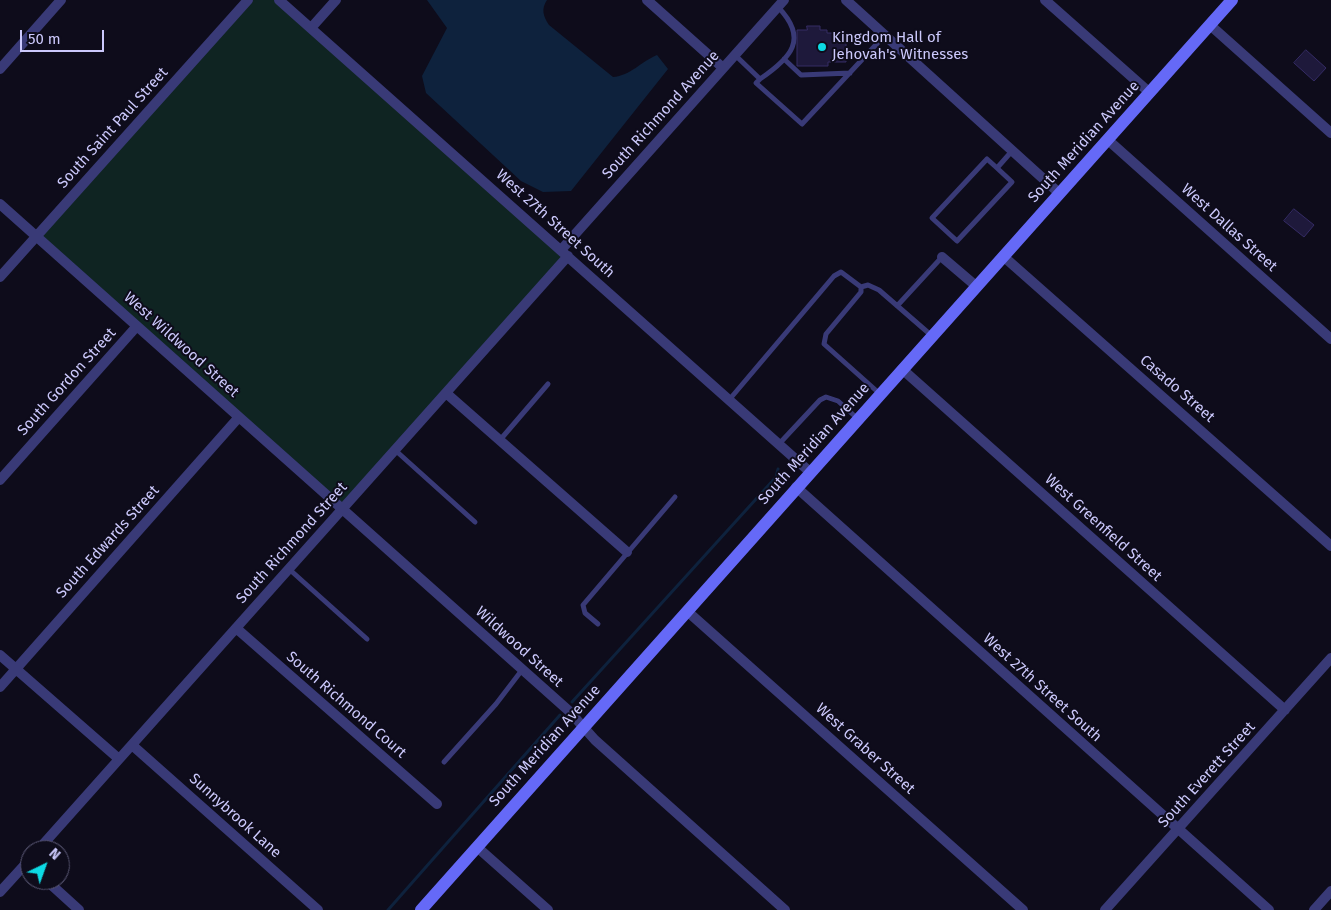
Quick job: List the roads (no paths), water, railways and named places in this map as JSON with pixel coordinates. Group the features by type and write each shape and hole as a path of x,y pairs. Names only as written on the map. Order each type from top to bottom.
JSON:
{"main road":[{"name":"South Meridian Avenue","path":"421,910 1232,0"}],"street":[{"path":"0,69 61,0"},
{"name":"South Saint Paul Street","path":"0,277 248,0"},
{"name":"West 27th Street South","path":"279,0 810,472"},
{"path":"311,28 336,0"},
{"path":"647,0 722,67"},
{"path":"846,0 1059,193"},
{"path":"1045,0 1150,93"},
{"name":"South Richmond Avenue","path":"564,253 722,67 781,3"},
{"path":"1210,25 1331,133"},
{"name":"West Dallas Street","path":"1108,140 1331,339"},
{"name":"West Wildwood Street","path":"0,204 342,509"},
{"name":"South Richmond Street","path":"47,840 446,393 564,253"},
{"name":"Casado Street","path":"1003,256 1331,546"},
{"path":"942,257 976,286"},
{"name":"South Gordon Street","path":"0,480 137,326"},
{"name":"West Greenfield Street","path":"902,369 1285,710"},
{"path":"446,393 627,552"},
{"name":"South Edwards Street","path":"0,687 239,417"},
{"name":"West 27th Street South","path":"796,487 1269,910"},
{"name":"Wildwood Street","path":"342,509 522,670 584,727 599,744 785,910"},
{"name":"West Graber Street","path":"687,611 1023,910"},
{"name":"South Richmond Court","path":"236,628 437,804"},
{"path":"0,655 119,759"},
{"name":"South Everett Street","path":"1105,910 1331,658"},
{"name":"Sunnybrook Lane","path":"132,745 318,910"},
{"path":"477,846 548,910"},
{"path":"0,892 20,871"},
{"path":"57,890 79,910"},
{"path":"1314,910 1331,890"}],"lane":[{"path":"781,3 794,28 794,41 790,53 777,68 756,83 802,124 885,35"},
{"path":"734,55 760,79"},
{"path":"784,59 801,75 850,73"},
{"path":"997,168 1012,151"},
{"path":"987,159 997,168 1012,182 957,241 932,218 987,159"},
{"path":"898,306 942,257"},
{"path":"729,400 837,273 845,272 861,287"},
{"path":"861,287 868,285 874,287 932,336"},
{"path":"861,287 861,292 826,334 824,341 827,347 880,394"},
{"path":"500,441 548,384"},
{"path":"779,444 820,400 826,397 838,401 858,419"},
{"path":"395,450 475,522"},
{"path":"598,624 585,613 583,605 675,497"},
{"path":"289,569 367,639"},
{"path":"444,762 496,704 522,670"}],"water":[{"path":"427,0 547,0 544,12 545,19 549,25 613,77 625,74 657,55 668,69 571,191 543,192 521,181 426,93 422,76 447,28"}],"waterway":[{"path":"572,702 776,477 778,469"},
{"path":"388,910 560,715"}],"place":[{"name":"Kingdom Hall of Jehovah's Witnesses","path":"822,47"}]}
